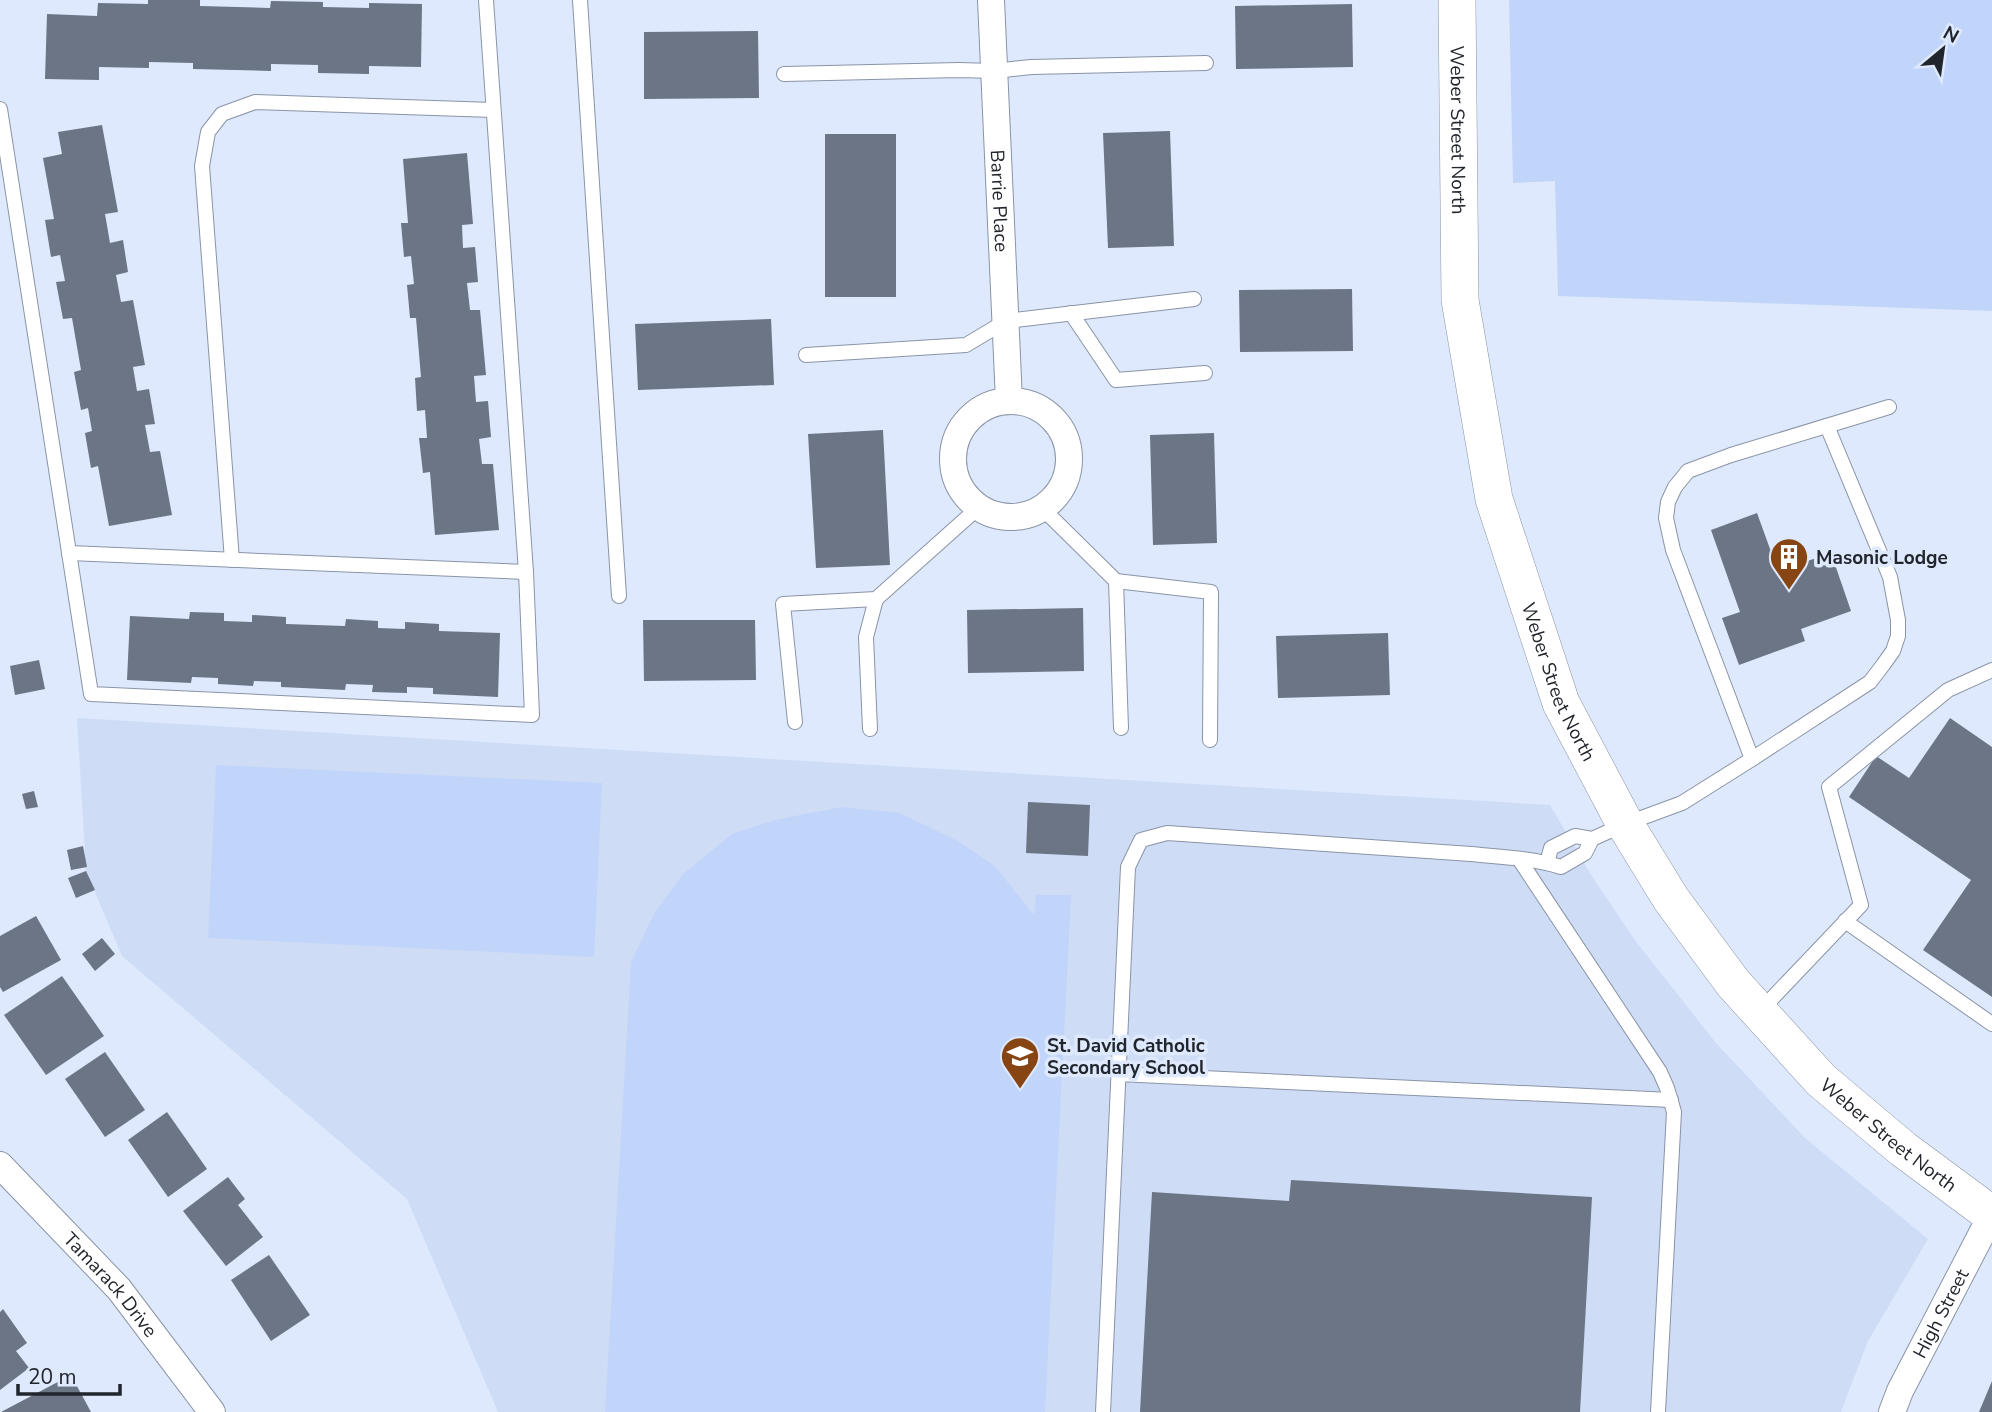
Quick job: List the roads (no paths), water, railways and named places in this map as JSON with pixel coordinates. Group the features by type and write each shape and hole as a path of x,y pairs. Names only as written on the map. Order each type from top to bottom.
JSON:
{"main road":[{"name":"Weber Street North","path":"1457,0 1460,300 1494,499 1560,703 1625,824 1671,899 1733,983 1821,1080 1903,1149 1992,1214"}],"street":[{"name":"Barrie Place","path":"991,0 1009,401"},
{"path":"1009,401 1024,402 1043,410 1058,424 1070,452 1068,473 1058,495 1043,509 1017,517 997,515 978,508 961,489 953,465 954,445 962,426 972,415 990,404 1009,401"},
{"name":"Tamarack Drive","path":"0,1165 119,1289 212,1412"},
{"name":"High Street","path":"1892,1412 1900,1391 1992,1214"}],"lane":[{"path":"0,109 91,694 532,715 526,572 485,0"},
{"path":"580,0 619,596"},
{"path":"785,74 994,71 1031,67 1206,63"},
{"path":"232,560 202,166 208,132 222,114 255,102 493,110"},
{"path":"806,355 966,345 1006,321 1194,299"},
{"path":"1071,313 1116,380 1205,373"},
{"path":"1752,759 1673,550 1667,519 1668,502 1675,487 1688,471 1731,455 1889,407"},
{"path":"1547,863 1551,848 1575,836 1592,839 1682,803 1870,681 1893,651 1898,636 1898,620 1890,577 1827,426"},
{"path":"870,729 866,637 876,599 978,508"},
{"path":"1043,509 1116,581 1211,592 1210,740"},
{"path":"69,554 526,572"},
{"path":"1116,581 1121,728"},
{"path":"795,722 783,604 876,599"},
{"path":"1759,1012 1861,905 1829,787 1948,690 1992,670"},
{"path":"1103,1412 1128,867 1141,840 1167,834 1471,854 1561,867 1585,853 1592,839"},
{"path":"1519,859 1660,1072 1671,1100 1674,1112 1658,1412"},
{"path":"1845,921 1992,1024"},
{"path":"1118,1074 1671,1100"}],"place":[{"name":"Masonic Lodge","path":"1789,591"},
{"name":"St. David Catholic Secondary School","path":"1020,1090"}]}
